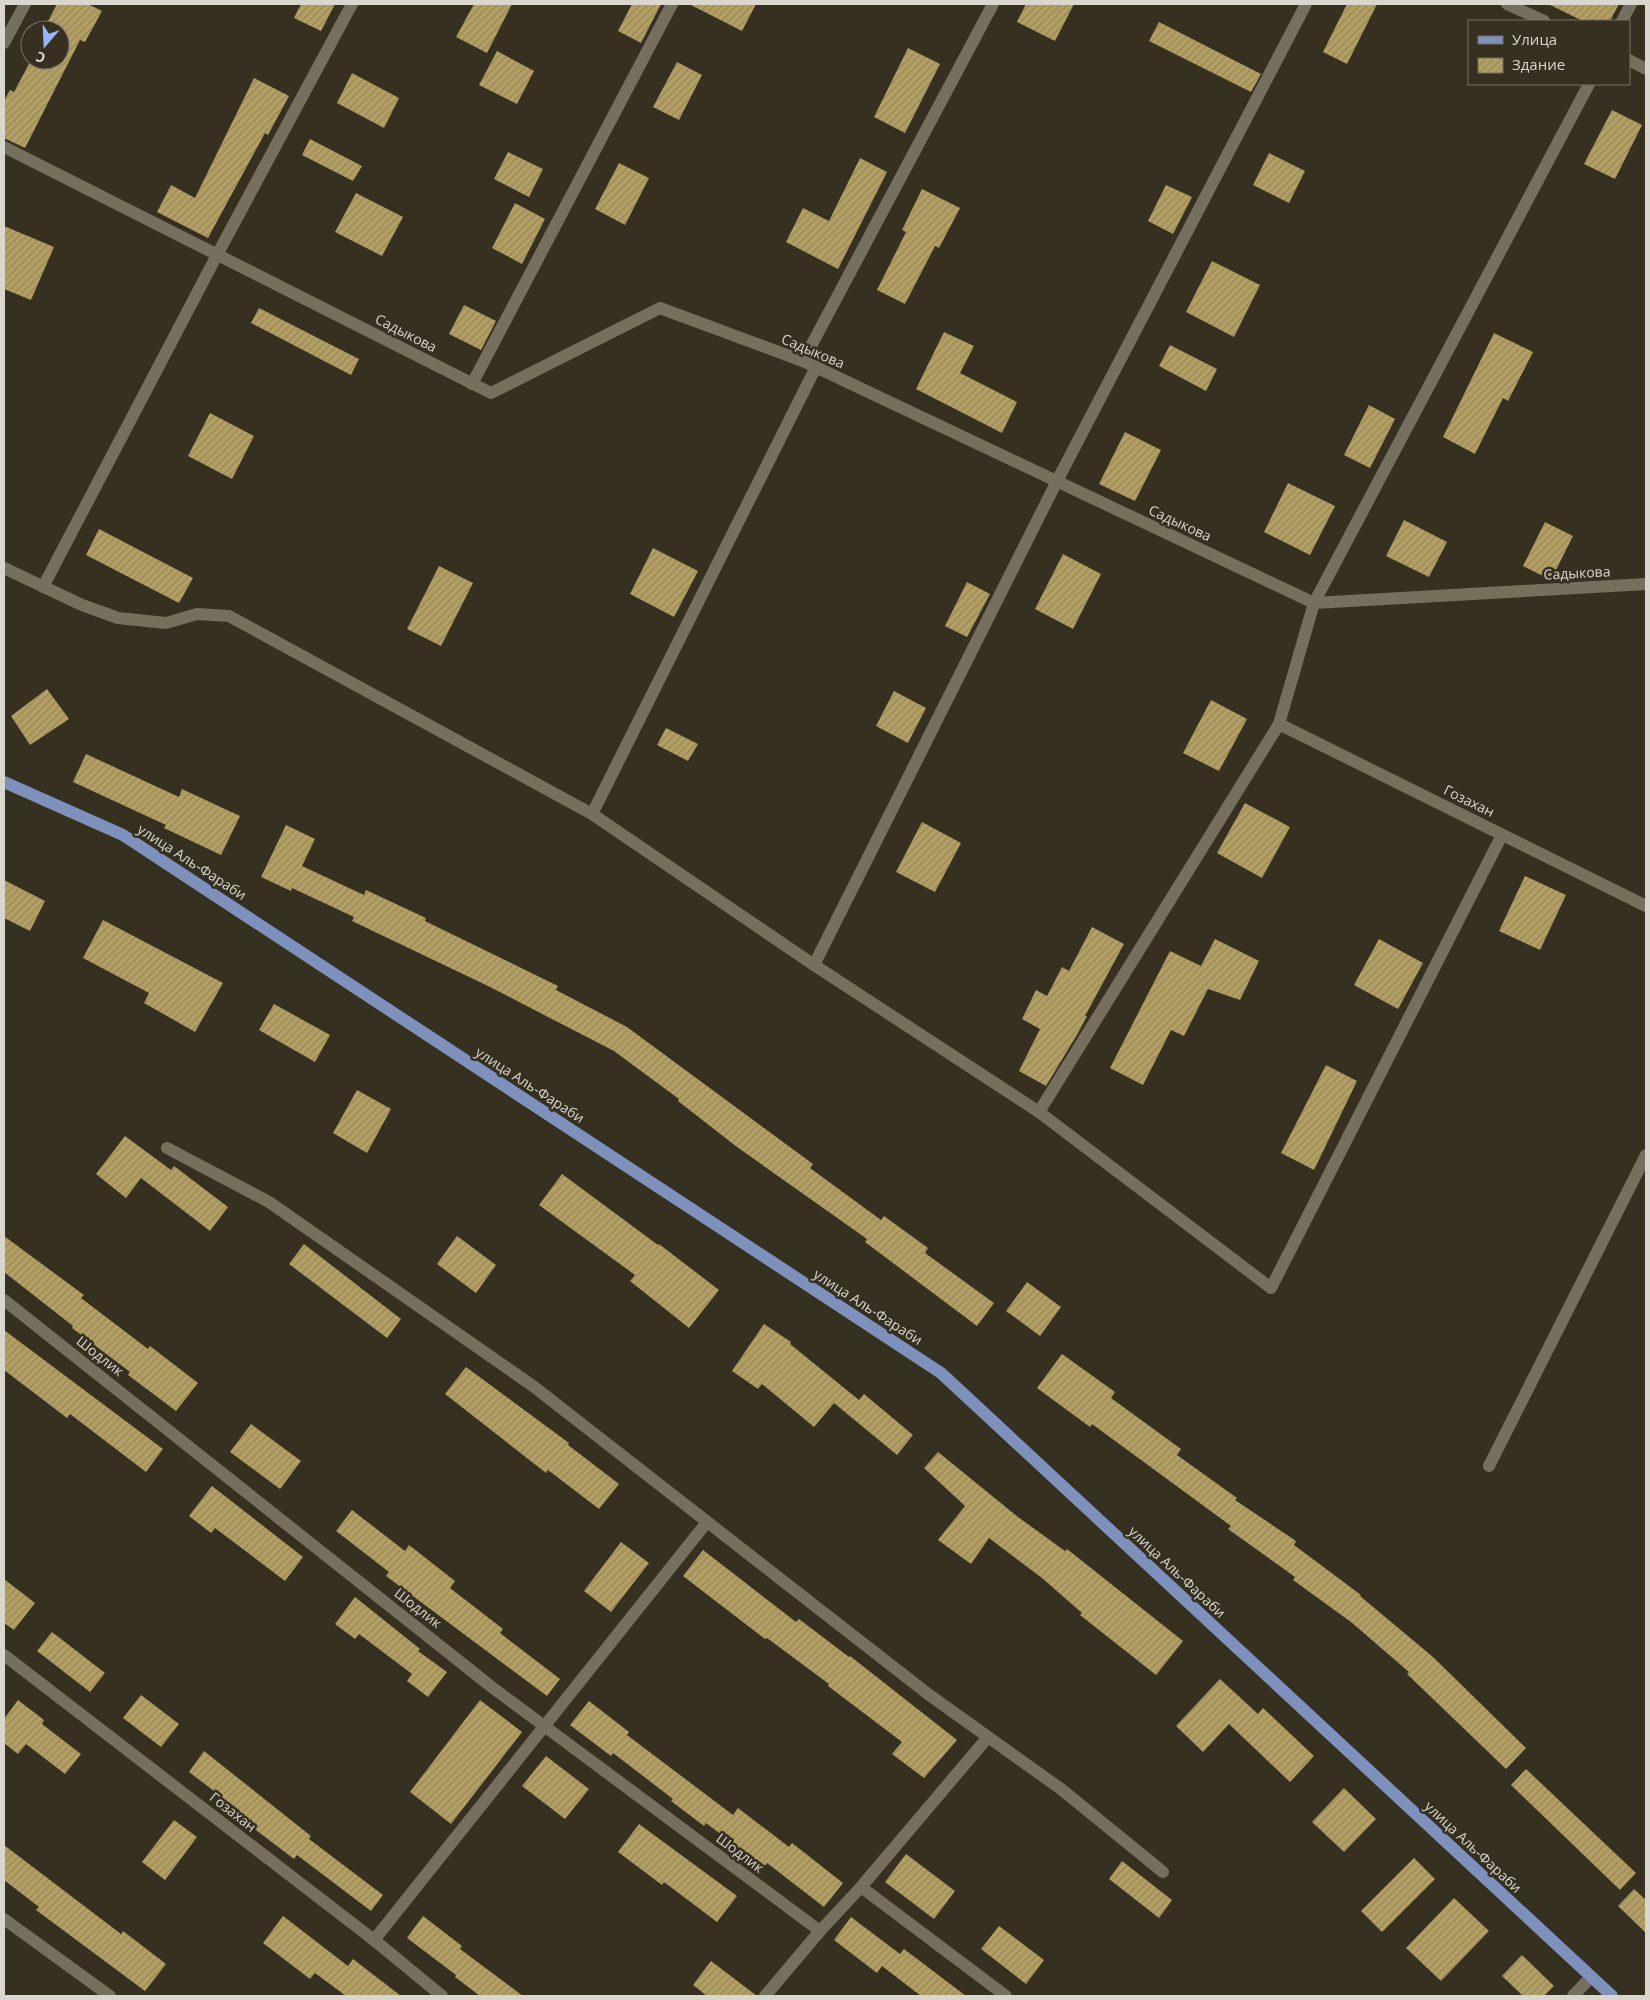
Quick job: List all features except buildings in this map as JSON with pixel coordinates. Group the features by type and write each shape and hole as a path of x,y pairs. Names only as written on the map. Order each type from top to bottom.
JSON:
{"main road":[{"name":"улица Аль-Фараби","path":"4,782 123,835 941,1373 1612,1996"}],"street":[{"path":"4,43 25,4"},
{"path":"43,587 217,254 352,4"},
{"path":"472,384 672,4"},
{"path":"803,361 993,4"},
{"path":"814,965 1056,481 1306,4"},
{"path":"1507,4 1542,20"},
{"path":"1623,20 1631,4"},
{"path":"1630,60 1646,68"},
{"path":"1039,1112 1279,724 1314,603 1588,85"},
{"name":"Садыкова","path":"4,147 491,393 660,308 803,361 1314,603 1646,584"},
{"path":"592,814 816,367"},
{"path":"4,568 82,605 118,618 166,623 197,614 229,616 592,814 814,965 1039,1112 1272,1288 1502,835"},
{"name":"Гозахан","path":"1279,724 1646,906"},
{"path":"167,1148 269,1202 533,1386 928,1694 1061,1789 1163,1872"},
{"path":"1489,1466 1646,1155"},
{"name":"Шодлик","path":"4,1300 545,1726 820,1931"},
{"path":"374,1940 707,1522"},
{"name":"Гозахан","path":"4,1654 374,1940 442,1996"},
{"path":"765,1996 820,1931 861,1887 988,1737"},
{"path":"861,1887 1006,1996"},
{"path":"4,1919 110,1996"},
{"path":"1573,1996 1591,1977"}]}
